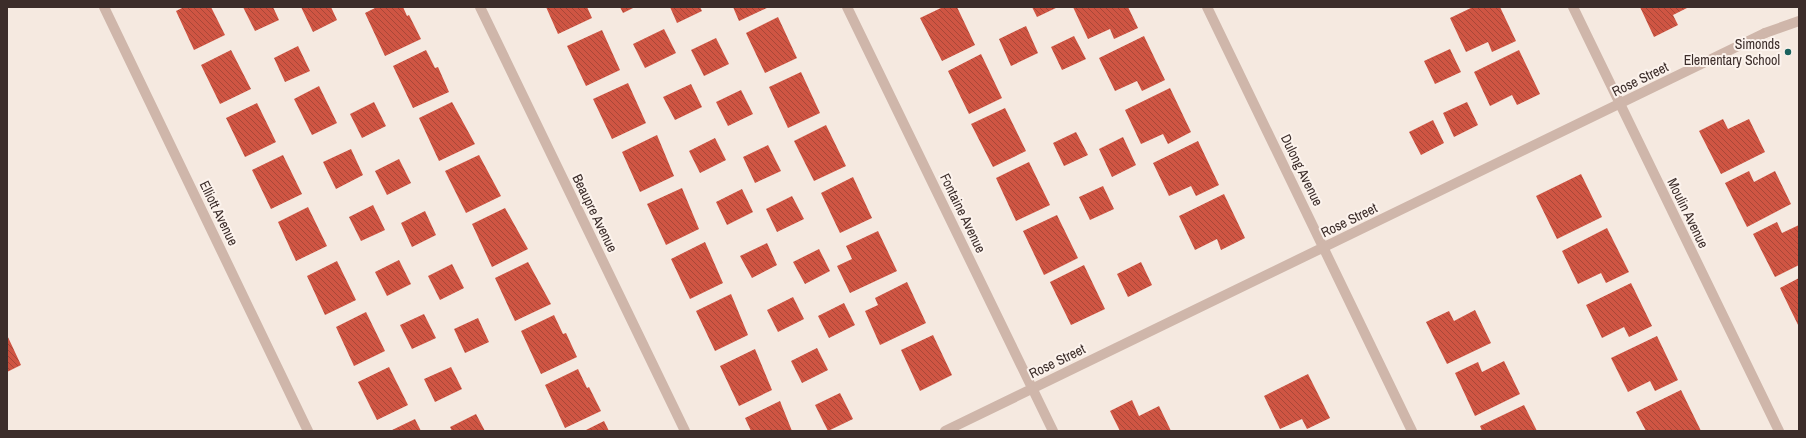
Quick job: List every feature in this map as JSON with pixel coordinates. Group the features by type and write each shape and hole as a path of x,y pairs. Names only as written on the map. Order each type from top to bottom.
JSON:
{"street":[{"name":"Elliott Avenue","path":"104,7 308,431"},
{"name":"Beaupre Avenue","path":"480,7 685,431"},
{"name":"Fontaine Avenue","path":"847,7 1053,431"},
{"name":"Dulong Avenue","path":"1207,7 1412,431"},
{"name":"Moulin Avenue","path":"1573,7 1779,431"},
{"name":"Rose Street","path":"944,431 1765,34 1799,21"}],"building":[{"path":"184,7 211,7 225,35 194,50 176,11"},
{"path":"243,7 273,7 279,20 255,31"},
{"path":"301,7 331,7 337,20 313,32"},
{"path":"377,7 403,7 407,16 409,15 421,39 385,56 365,13"},
{"path":"546,7 587,7 592,18 558,34"},
{"path":"620,7 635,7 623,13"},
{"path":"670,7 700,7 702,11 677,23"},
{"path":"733,7 769,7 739,21"},
{"path":"943,7 957,7 975,45 942,61 920,18"},
{"path":"1032,7 1058,7 1037,17"},
{"path":"1073,7 1128,7 1138,28 1114,39 1110,29 1088,39"},
{"path":"1473,7 1500,7 1516,41 1492,52 1488,42 1466,52 1450,18"},
{"path":"1640,7 1689,7 1673,15 1678,25 1654,37"},
{"path":"778,17 797,58 765,73 746,33"},
{"path":"1026,26 1038,53 1011,66 999,39"},
{"path":"664,29 676,53 645,68 633,44"},
{"path":"602,30 620,70 586,86 567,46"},
{"path":"1074,36 1086,59 1062,70 1051,47"},
{"path":"1144,36 1165,80 1142,91 1137,81 1115,91 1099,58"},
{"path":"716,38 729,64 704,76 691,50"},
{"path":"298,46 310,71 285,82 274,58"},
{"path":"1450,49 1461,72 1435,84 1424,61"},
{"path":"231,50 251,89 220,104 201,65"},
{"path":"426,50 435,68 438,67 449,92 413,108 393,66"},
{"path":"1519,50 1540,94 1517,105 1512,95 1490,106 1474,72"},
{"path":"981,54 1002,98 969,114 948,71"},
{"path":"801,72 820,113 788,128 769,87"},
{"path":"628,83 646,123 612,139 593,99"},
{"path":"691,84 702,107 675,120 663,97"},
{"path":"319,86 337,123 312,135 294,99"},
{"path":"1170,88 1191,132 1168,144 1163,134 1141,144 1125,110"},
{"path":"741,90 753,114 728,126 716,102"},
{"path":"374,102 386,126 362,138 350,114"},
{"path":"452,102 475,144 439,161 419,118"},
{"path":"1467,102 1478,125 1454,137 1443,113"},
{"path":"257,103 276,142 245,157 226,118"},
{"path":"1005,108 1026,151 993,167 971,124"},
{"path":"1723,119 1728,129 1749,119 1765,152 1721,174 1699,131"},
{"path":"1433,120 1444,143 1421,155 1409,132"},
{"path":"826,125 846,166 814,181 794,141"},
{"path":"1076,132 1088,155 1064,166 1053,143"},
{"path":"657,135 674,176 640,192 622,152"},
{"path":"1123,137 1136,165 1112,177 1099,149"},
{"path":"715,138 726,160 700,173 689,151"},
{"path":"1198,141 1219,185 1196,196 1191,186 1169,196 1153,163"},
{"path":"768,145 781,171 755,183 743,157"},
{"path":"351,149 363,175 336,189 323,162"},
{"path":"283,155 302,194 271,209 252,170"},
{"path":"479,155 501,196 466,213 445,171"},
{"path":"399,159 411,183 387,195 375,171"},
{"path":"1029,162 1050,205 1016,221 996,178"},
{"path":"1749,171 1754,182 1775,171 1791,204 1747,227 1725,183"},
{"path":"1581,174 1602,217 1557,239 1536,196"},
{"path":"853,177 872,218 840,233 821,193"},
{"path":"1103,186 1114,209 1090,220 1079,197"},
{"path":"682,188 699,229 666,245 647,204"},
{"path":"742,189 753,212 727,225 716,202"},
{"path":"1224,194 1245,238 1221,250 1217,239 1195,250 1179,216"},
{"path":"792,196 804,219 777,232 766,209"},
{"path":"373,205 385,230 361,241 349,217"},
{"path":"308,207 327,246 296,261 278,222"},
{"path":"505,208 528,249 492,267 472,224"},
{"path":"425,211 436,235 412,247 401,223"},
{"path":"1057,215 1078,258 1044,275 1023,231"},
{"path":"1777,222 1782,233 1799,225 1799,265 1775,277 1753,234"},
{"path":"1607,228 1629,272 1606,283 1601,273 1578,284 1562,251"},
{"path":"878,231 897,271 850,293 837,266 852,259 846,246"},
{"path":"705,242 723,283 690,299 671,259"},
{"path":"767,243 777,265 752,278 740,256"},
{"path":"819,249 830,271 805,284 793,262"},
{"path":"399,260 411,284 387,296 375,272"},
{"path":"337,261 356,300 325,315 307,276"},
{"path":"528,262 551,304 515,321 495,278"},
{"path":"1141,262 1152,285 1128,297 1117,274"},
{"path":"452,264 464,288 440,300 428,276"},
{"path":"1084,265 1105,309 1071,325 1050,282"},
{"path":"1799,278 1799,327 1780,288"},
{"path":"907,282 926,323 880,345 865,311 878,305 875,298"},
{"path":"1631,283 1652,326 1629,337 1624,327 1602,338 1586,305"},
{"path":"731,294 748,335 715,351 696,311"},
{"path":"793,297 804,319 778,332 767,310"},
{"path":"844,303 855,325 829,338 818,316"},
{"path":"1475,310 1491,343 1447,364 1426,322 1449,311 1454,321"},
{"path":"366,312 385,351 354,366 336,327"},
{"path":"424,314 436,338 412,349 400,325"},
{"path":"554,315 563,334 566,333 577,357 541,374 521,331"},
{"path":"478,318 489,342 465,353 454,329"},
{"path":"7,335 21,365 7,372"},
{"path":"933,335 952,375 920,391 901,350"},
{"path":"1657,336 1678,380 1655,391 1650,381 1628,392 1611,358"},
{"path":"817,348 828,370 802,383 791,361"},
{"path":"755,349 772,390 739,406 720,366"},
{"path":"1504,361 1520,394 1475,416 1455,373 1478,362 1482,372"},
{"path":"389,367 408,405 377,420 358,382"},
{"path":"451,367 462,389 435,402 424,379"},
{"path":"578,369 587,388 589,387 601,411 565,428 545,385"},
{"path":"1308,374 1330,418 1307,429 1302,419 1280,429 1264,396"},
{"path":"1681,390 1701,431 1646,431 1636,412"},
{"path":"840,393 853,419 828,431 815,405"},
{"path":"1132,400 1139,416 1159,406 1171,431 1120,431 1110,411"},
{"path":"780,401 792,431 751,431 745,418"},
{"path":"1524,405 1537,431 1482,431 1480,426"},
{"path":"476,414 485,431 452,431 450,427"},
{"path":"415,419 421,431 390,431"},
{"path":"604,421 609,431 584,431"}],"place":[{"name":"Simonds Elementary School","path":"1788,52"}]}
